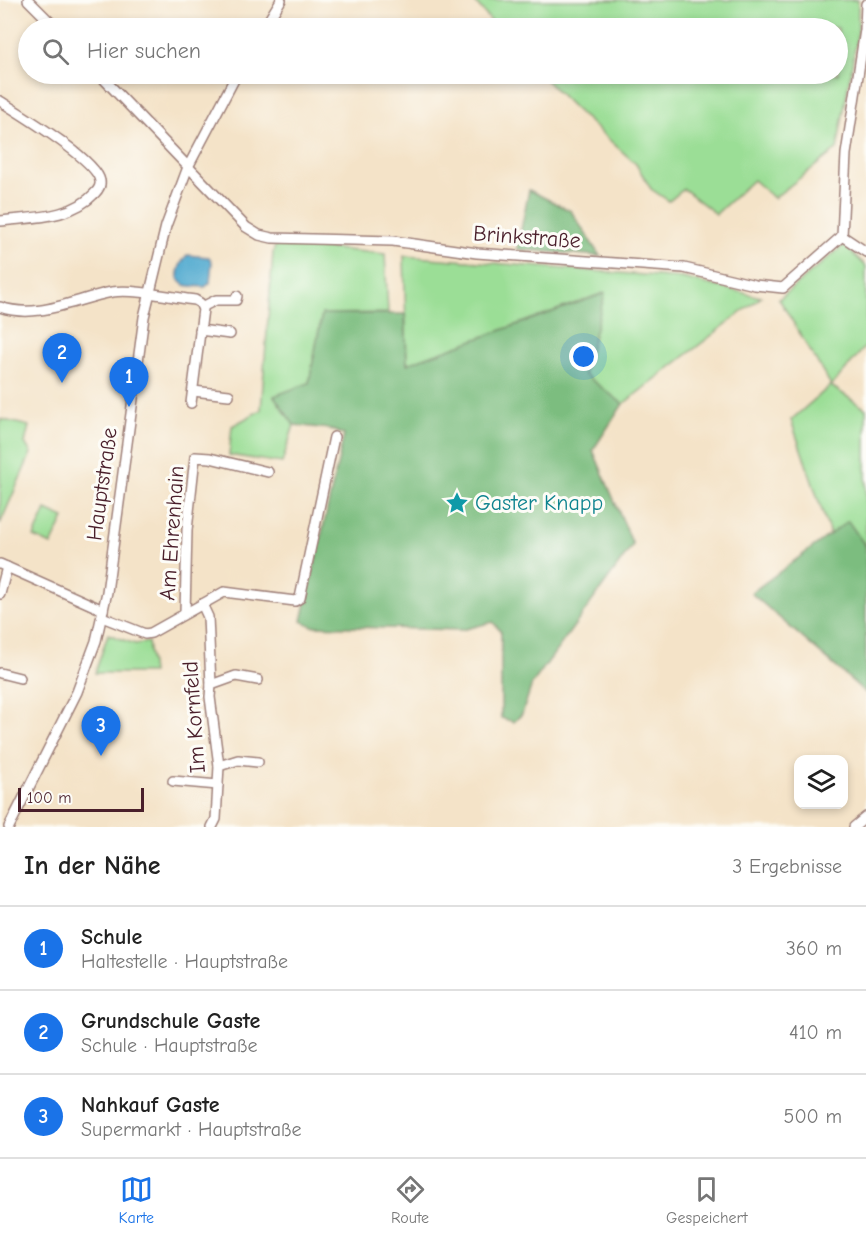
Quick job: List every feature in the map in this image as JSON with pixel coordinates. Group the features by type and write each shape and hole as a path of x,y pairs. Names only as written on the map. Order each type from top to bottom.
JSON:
{"street":[{"path":"28,0 46,18"},
{"path":"270,18 281,0"},
{"path":"866,4 865,30 846,154 842,236 866,252"},
{"path":"109,84 188,167"},
{"name":"Hauptstraße","path":"9,827 77,692 96,641 102,614 149,294 166,226 188,167 232,84"},
{"path":"0,101 47,130 71,149 97,174 101,181 100,189 76,208 57,214 0,221"},
{"name":"Brinkstraße","path":"188,167 246,227 259,235 272,238 393,241 477,253 684,268 755,285 783,288 842,236"},
{"path":"0,307 24,312 43,310 113,292 126,291 195,300 202,307 191,404"},
{"path":"202,307 216,300 232,302 237,296"},
{"path":"200,330 230,334"},
{"path":"193,391 229,395"},
{"path":"0,594 4,566 145,634 151,633 224,592 295,601 300,598 334,437"},
{"name":"Am Ehrenhain","path":"185,613 187,530 195,457 210,458 268,472"},
{"name":"Im Kornfeld","path":"202,604 208,617 210,697 219,766 216,819 213,827"},
{"path":"0,673 20,678"},
{"path":"211,685 236,676 258,680"},
{"path":"219,766 238,760 258,762"},
{"path":"173,781 218,785"},
{"path":"854,827 866,817"}],"green space":[{"path":"473,0 858,0 858,31 837,149 774,198 753,180 716,214 684,189 669,201 651,189 636,164 550,84 848,84 848,18 488,18"},
{"path":"529,190 571,211 600,256 517,249"},
{"path":"276,243 385,254 388,313 322,314 309,383 274,396 294,425 282,463 229,455 232,426 261,410 273,253"},
{"path":"844,245 866,266 866,346 831,386 866,409 866,547 848,522 830,534 791,420 831,385 779,299"},
{"path":"404,256 682,278 761,297 623,404 584,374 604,293 407,364"},
{"path":"605,293 584,374 623,404 593,450 633,545 532,684 522,714 514,722 501,718 501,632 493,622 462,630 312,626 302,621 344,435 330,429 294,425 274,396 309,383 322,314 405,314 407,364"},
{"path":"0,419 29,426 25,443 31,453 0,524"},
{"path":"46,510 64,518 51,545 34,537"},
{"path":"848,521 866,547 866,693 751,593"},
{"path":"108,634 135,644 148,642 152,673 95,673"}],"water":[{"path":"187,255 209,257 212,262 210,283 205,287 181,283 178,275 180,266"}],"place":[{"name":"Grundschule Gaste","path":"62,383"},
{"name":"Schule","path":"129,407"},
{"name":"Gaster Knapp","path":"457,503"},
{"name":"Nahkauf Gaste","path":"101,756"}]}
